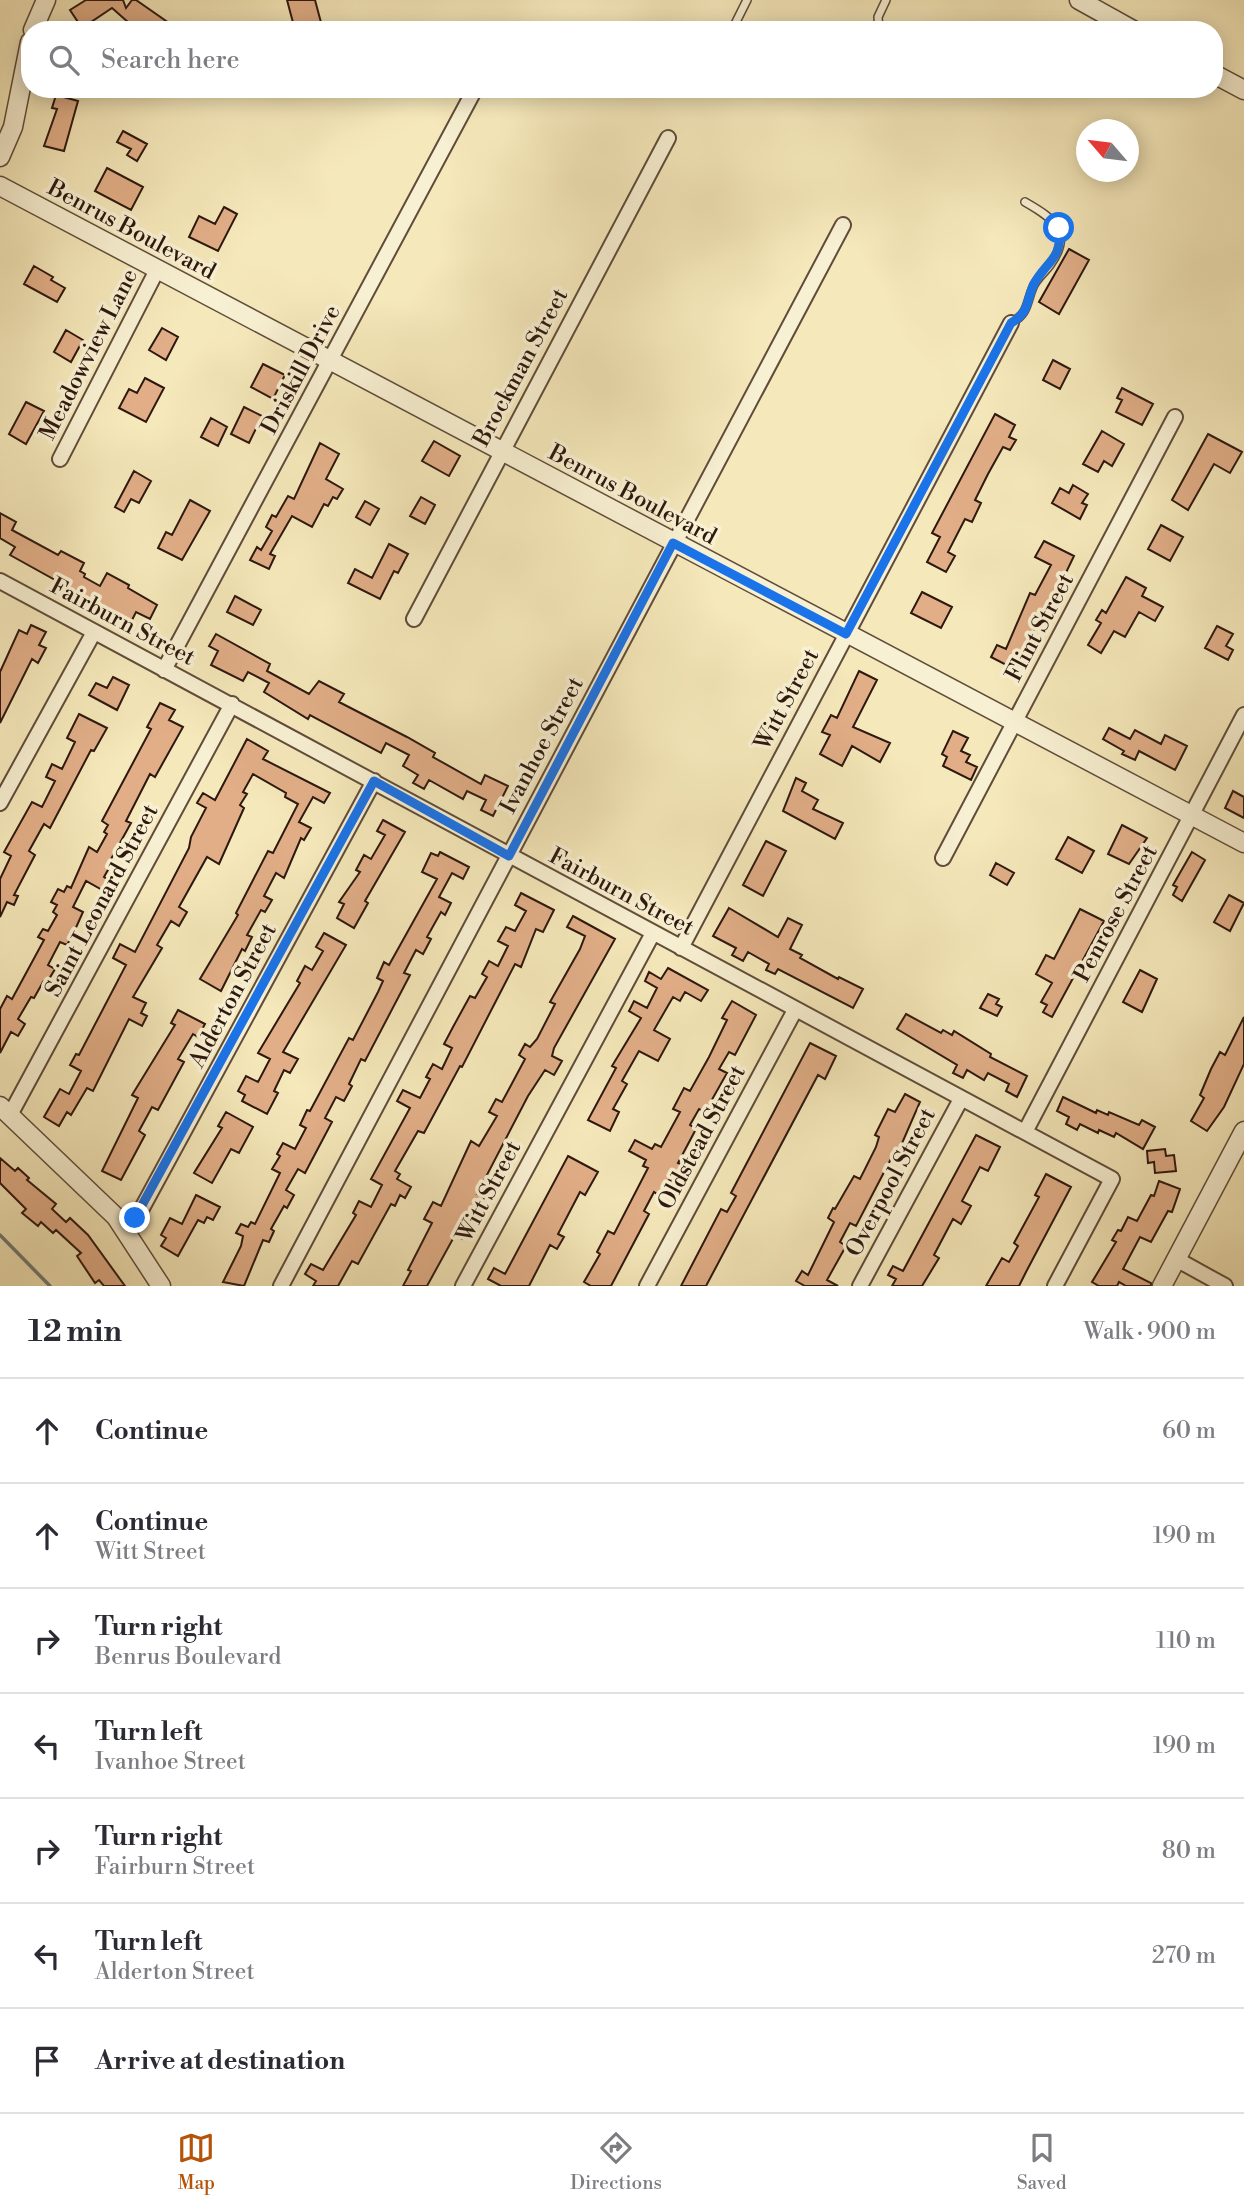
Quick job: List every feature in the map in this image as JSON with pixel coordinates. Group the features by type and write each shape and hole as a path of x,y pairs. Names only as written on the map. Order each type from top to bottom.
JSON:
{"street":[{"path":"37,21 46,0"},
{"path":"1079,0 1117,21"},
{"path":"1223,79 1244,90"},
{"path":"0,157 13,127 21,87"},
{"name":"Driskill Drive","path":"164,670 470,98"},
{"name":"Brockman Street","path":"414,619 668,138"},
{"name":"Benrus Boulevard","path":"0,186 500,453 1244,843"},
{"name":"Ivanhoe Street","path":"281,1286 843,225"},
{"name":"Meadowview Lane","path":"60,459 157,270"},
{"name":"Witt Street","path":"681,948 1011,323"},
{"name":"Flint Street","path":"943,858 1175,417"},
{"name":"Fairburn Street","path":"0,581 1112,1179 1055,1286"},
{"path":"0,803 94,632"},
{"name":"Saint Leonard Street","path":"5,1111 232,704"},
{"name":"Penrose Street","path":"1025,1132 1244,715"},
{"name":"Alderton Street","path":"123,1225 141,1210 374,781"},
{"name":"Witt Street","path":"463,1286 653,933"},
{"name":"Oldstead Street","path":"647,1286 795,1010"},
{"name":"Overpool Street","path":"860,1286 961,1099"},
{"path":"5,1111 123,1225 161,1286"},
{"path":"1162,1286 1244,1131"},
{"path":"1176,1259 1225,1286"}],"lane":[{"path":"736,21 747,0"},
{"path":"879,21 886,0"},
{"path":"1011,323 1021,317 1028,307 1034,285 1056,257 1061,244 1059,228 1051,216 1025,202"}],"building":[{"path":"86,0 123,0 126,8 132,0 136,0 166,21 127,21 112,8 92,21 77,21 70,10"},
{"path":"287,0 315,0 321,21 293,21"},
{"path":"55,98 78,101 64,151 44,146 57,109 52,108"},
{"path":"123,131 147,144 137,161 127,155 131,149 117,142"},
{"path":"107,168 143,187 131,210 95,191"},
{"path":"224,207 237,214 218,251 189,237 199,216 215,224"},
{"path":"1069,249 1089,260 1059,314 1039,302"},
{"path":"34,266 65,288 57,302 24,284"},
{"path":"162,328 178,337 166,360 149,350"},
{"path":"66,330 83,340 71,362 54,352"},
{"path":"1053,360 1070,369 1060,389 1043,380"},
{"path":"263,364 285,375 273,399 251,387"},
{"path":"145,378 164,388 146,422 119,408 129,389 137,393"},
{"path":"1122,388 1153,404 1142,425 1116,412 1122,400 1117,398"},
{"path":"26,402 44,411 26,444 9,434"},
{"path":"244,407 262,416 249,443 231,434"},
{"path":"995,414 1015,425 1009,437 1016,440 1010,450 1003,447 988,474 975,500 981,503 972,522 965,519 948,552 955,556 946,572 927,562 940,537 932,533"},
{"path":"211,418 227,427 218,446 201,437"},
{"path":"1102,431 1124,444 1112,466 1104,461 1098,472 1083,464"},
{"path":"1208,434 1242,452 1230,473 1214,464 1188,510 1172,500"},
{"path":"434,441 460,456 449,476 422,461"},
{"path":"320,443 339,454 326,479 343,489 337,499 333,497 328,506 324,504 312,527 292,516 270,554 275,556 269,569 250,560 257,547 261,550 272,531 266,527 272,515 276,517 288,496 294,499"},
{"path":"134,471 151,481 139,503 131,499 124,512 115,507"},
{"path":"1073,485 1088,494 1082,503 1087,505 1080,519 1052,503 1060,488 1069,493"},
{"path":"421,497 435,505 425,524 410,516"},
{"path":"190,500 210,511 182,560 158,548 166,532 172,535"},
{"path":"365,501 379,509 370,525 356,517"},
{"path":"0,513 16,522 12,530 58,555 61,551 84,563 80,571 85,574 84,577 100,586 107,573 129,585 128,588 157,605 150,619 136,612 131,622 10,555 15,547 0,538"},
{"path":"1161,525 1183,537 1170,561 1148,549"},
{"path":"1044,541 1074,556 1060,585 1064,587 1057,600 1051,597 1014,669 991,657 997,645 1006,649 1030,593 1035,595 1051,565 1035,557"},
{"path":"389,544 408,554 398,573 394,571 380,599 348,583 355,569 372,578"},
{"path":"1126,577 1146,588 1142,596 1163,607 1155,621 1139,612 1125,637 1114,631 1101,653 1088,645 1101,623 1096,620 1102,610 1106,613"},
{"path":"922,592 952,607 941,628 911,613"},
{"path":"235,596 261,610 253,625 227,612"},
{"path":"31,625 46,632 39,645 46,648 38,663 32,659 0,723 0,672 19,630 27,634"},
{"path":"1217,626 1233,634 1226,646 1233,650 1228,660 1205,648"},
{"path":"216,634 270,664 267,671 309,694 319,681 344,694 339,702 435,753 433,757 481,784 485,775 508,786 493,816 481,810 486,800 467,791 463,799 429,780 424,789 413,783 418,775 403,766 409,755 386,743 381,753 310,715 308,719 264,692 269,683 248,672 243,681 211,665 218,651 209,646"},
{"path":"859,671 877,680 853,727 890,743 880,762 852,746 842,766 820,754 830,735 822,732 831,715 837,718"},
{"path":"113,677 129,685 117,710 89,695 96,683 107,688"},
{"path":"160,703 175,710 169,720 183,727 155,777 150,774 126,821 131,823 104,877 110,881 104,891 86,881 73,907 83,912 74,932 67,945 60,942 48,965 55,969 34,998 31,997 18,1019 25,1024 18,1036 11,1032 0,1053 0,1009 7,996 12,999 44,940 38,937 43,929 48,931 57,915 53,912 57,905 51,902 58,889 64,892 67,886 71,888 89,847 97,852 107,834 104,832 108,825 102,821 151,729 147,727"},
{"path":"79,714 107,728 94,751 91,750 50,828 44,824 29,851 35,855 14,895 18,896 14,905 7,902 0,917 0,879 11,856 4,852 32,802 42,807 55,781 46,777 52,764 62,769 75,742 67,738"},
{"path":"1109,728 1130,739 1135,730 1161,744 1165,735 1187,746 1175,770 1139,751 1135,760 1122,754 1124,751 1103,739"},
{"path":"953,731 968,738 961,751 970,755 966,762 977,767 971,780 943,766 947,757 942,754"},
{"path":"247,739 268,751 263,759 330,793 324,803 313,797 299,822 311,828 304,840 301,838 284,878 276,873 264,896 272,900 265,912 261,910 247,935 252,937 245,951 242,949 221,991 200,979 238,915 236,913 268,851 273,853 298,804 285,797 286,793 253,774 243,792 247,794 240,805 244,808 219,864 207,857 179,907 187,912 179,926 171,921 157,945 162,948 133,997 146,1003 141,1013 147,1016 142,1026 129,1019 93,1091 87,1088 71,1115 67,1112 59,1126 44,1117 60,1089 69,1094 81,1071 70,1065 76,1054 79,1055 126,965 113,958 120,944 135,952 189,848 191,837 206,808 197,803 203,793 215,800"},
{"path":"796,778 806,783 802,791 818,800 813,809 843,823 835,839 783,811"},
{"path":"1233,791 1244,797 1244,818 1225,808"},
{"path":"383,820 405,832 365,901 368,903 354,928 337,918 344,904 339,902 360,872 356,870 364,855 371,859 385,835 377,831"},
{"path":"1122,825 1147,838 1129,864 1108,854"},
{"path":"1068,837 1094,851 1082,873 1056,859"},
{"path":"766,841 786,851 763,896 743,885"},
{"path":"440,852 469,867 463,879 452,873 439,897 451,903 445,915 441,912 427,937 431,939 423,954 416,950 404,973 410,975 365,1061 361,1059 344,1101 336,1097 325,1118 332,1122 305,1173 298,1169 286,1190 294,1195 287,1208 284,1206 271,1229 274,1231 269,1242 263,1240 244,1286 223,1282 241,1246 243,1236 236,1233 241,1224 248,1227 251,1222 255,1224 280,1173 272,1169 280,1156 277,1154 283,1143 295,1149 306,1128 300,1125 307,1110 310,1111 349,1038 353,1040 378,992 383,981 377,978 384,962 389,965 437,879 422,872 431,853 438,856"},
{"path":"1192,852 1205,860 1182,901 1173,895 1177,887 1173,885"},
{"path":"996,863 1014,873 1007,885 990,875"},
{"path":"521,893 554,910 543,932 536,929 521,967 515,964 462,1067 460,1066 424,1133 418,1131 395,1171 400,1174 397,1179 411,1187 405,1198 400,1195 395,1206 391,1204 358,1264 352,1261 338,1286 313,1286 316,1281 305,1274 311,1264 323,1270 356,1215 353,1213 359,1201 371,1207 382,1185 371,1179 410,1108 397,1101 403,1090 420,1098 430,1079 426,1077 433,1064 442,1069 452,1048 444,1044 453,1027 470,996 475,998 487,977 482,974 489,961 498,966 508,946 498,941 506,927 515,931 526,911 515,905"},
{"path":"1229,895 1244,903 1230,931 1214,922"},
{"path":"729,908 778,937 788,918 802,925 790,949 802,955 800,958 838,979 839,977 863,989 853,1008 778,969 775,974 766,970 769,964 748,952 743,961 732,955 736,948 713,936"},
{"path":"1080,909 1104,921 1052,1017 1043,1012 1047,1005 1041,1002 1052,983 1036,974 1046,955 1054,959"},
{"path":"573,916 615,939 554,1048 552,1056 562,1061 554,1075 545,1070 528,1096 477,1194 484,1198 478,1211 472,1208 463,1225 468,1228 462,1239 455,1235 427,1286 403,1286 411,1271 408,1270 432,1223 424,1219 433,1202 441,1206 471,1141 479,1146 497,1116 489,1112 496,1099 502,1102 525,1059 519,1055 525,1044 530,1047 537,1039 555,1004 550,1002 585,936 567,927"},
{"path":"324,933 346,945 283,1052 298,1059 290,1073 284,1070 274,1091 278,1093 267,1114 242,1101 245,1095 238,1091 246,1076 258,1082 270,1059 258,1053 300,983 297,981 305,966 312,970 323,951 316,947"},
{"path":"668,968 708,990 701,1001 685,992 680,1001 673,997 654,1030 670,1039 658,1061 639,1051 622,1081 627,1084 613,1109 619,1112 610,1131 588,1120 616,1068 612,1066 641,1018 629,1011 634,1001 647,1008 657,988 645,981 649,972 661,979"},
{"path":"1140,970 1157,979 1142,1012 1123,1002"},
{"path":"988,994 999,999 996,1004 1002,1007 997,1016 980,1008"},
{"path":"732,1001 756,1015 735,1055 729,1052 719,1069 727,1073 705,1112 699,1109 690,1125 696,1129 678,1163 683,1165 673,1182 669,1180 660,1196 654,1192 644,1211 649,1214 611,1286 591,1286 584,1282 600,1254 597,1252 608,1231 614,1234 648,1168 643,1166 646,1160 629,1151 635,1140 652,1149 655,1144 661,1147 680,1112 673,1109 684,1088 690,1091 709,1057 727,1020 722,1018"},
{"path":"178,1010 205,1024 198,1037 193,1034 178,1059 184,1062 158,1110 152,1107 139,1131 145,1135 121,1180 102,1171 138,1098 132,1095 175,1025 171,1023"},
{"path":"906,1014 941,1033 943,1030 952,1035 954,1031 991,1054 990,1057 1027,1076 1017,1097 1006,1091 1009,1084 988,1073 984,1080 967,1070 963,1078 953,1073 957,1065 897,1029"},
{"path":"1244,1017 1244,1064 1224,1107 1207,1131 1191,1121 1204,1098 1200,1095 1211,1069 1220,1052 1225,1055"},
{"path":"810,1043 836,1056 825,1079 818,1075 706,1286 681,1286 721,1209 727,1212 736,1196 731,1193"},
{"path":"905,1094 920,1102 896,1157 893,1155 856,1226 850,1223 840,1242 846,1246 827,1280 838,1286 805,1286 796,1281 802,1271 808,1275 834,1222 828,1218 833,1208 835,1209 854,1176 860,1179 876,1147 879,1137 875,1135 888,1109 895,1112"},
{"path":"1063,1097 1096,1113 1097,1110 1108,1115 1109,1112 1139,1125 1142,1120 1155,1127 1143,1149 1116,1133 1114,1137 1099,1130 1098,1133 1080,1124 1077,1130 1066,1124 1069,1117 1057,1111"},
{"path":"226,1112 253,1127 239,1153 231,1149 212,1183 194,1173 222,1128 218,1126"},
{"path":"976,1135 1000,1147 988,1171 980,1167 962,1201 971,1206 961,1224 953,1219 934,1255 939,1258 922,1286 892,1286 896,1279 888,1275 893,1266 903,1271"},
{"path":"1165,1149 1166,1156 1174,1155 1176,1171 1155,1173 1154,1162 1148,1163 1147,1151"},
{"path":"568,1156 598,1172 585,1195 580,1192 558,1234 564,1237 557,1249 550,1245 529,1286 501,1286 488,1279 494,1268 505,1274"},
{"path":"0,1158 15,1171 18,1168 29,1178 27,1180 56,1204 52,1209 66,1222 70,1218 88,1235 125,1286 104,1286 99,1280 95,1283 77,1256 81,1253 56,1230 53,1233 41,1222 38,1226 22,1213 26,1209 0,1183"},
{"path":"1046,1174 1071,1187 1019,1286 986,1286 1002,1258 1009,1262 1018,1246 1014,1243 1039,1197 1035,1195"},
{"path":"1159,1181 1180,1189 1172,1212 1168,1211 1151,1242 1140,1237 1123,1269 1151,1283 1151,1286 1126,1286 1119,1282 1117,1286 1099,1286 1092,1282 1116,1242 1112,1240 1118,1230 1121,1231 1128,1217 1137,1221 1151,1195 1154,1196"},
{"path":"196,1195 220,1207 213,1220 207,1217 204,1223 198,1220 178,1256 161,1246 166,1238 161,1235 170,1218 182,1224"}],"waterway":[{"path":"0,1235 50,1286"}],"route":[{"path":"135,1218 374,781 509,856 673,543 846,634 1011,323 1021,317 1028,307 1034,285 1056,257 1061,244 1059,228"}]}
